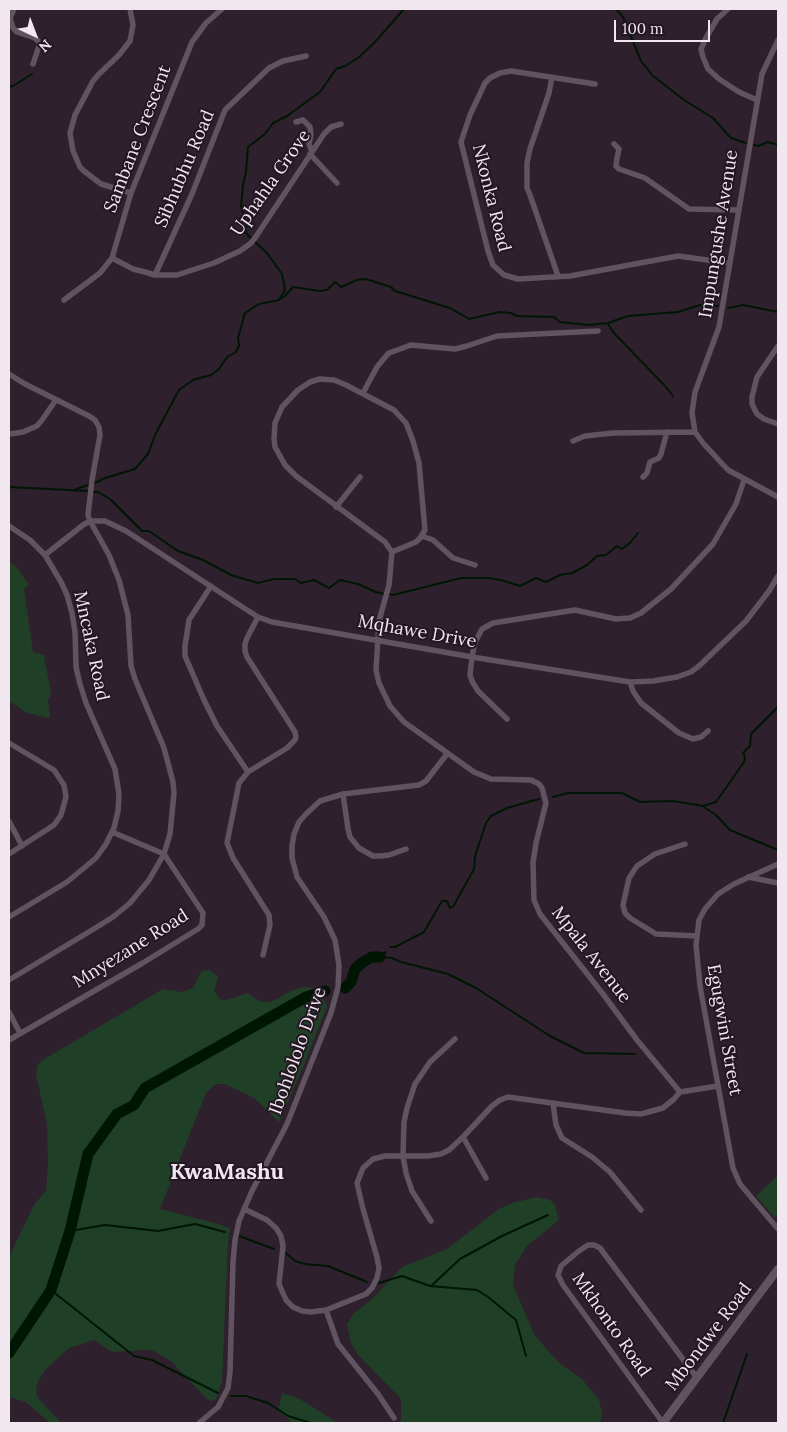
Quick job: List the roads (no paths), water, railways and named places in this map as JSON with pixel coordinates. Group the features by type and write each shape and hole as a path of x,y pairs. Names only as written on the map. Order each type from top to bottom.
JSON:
{"street":[{"path":"14,9 10,16 15,30 39,41 39,48 33,64"},
{"name":"Sambane Crescent","path":"64,300 100,273 112,258 130,193 195,36 222,9"},
{"path":"728,9 717,20 706,38 701,49 703,57 708,69 719,79 739,92 757,100"},
{"path":"130,193 101,184 84,171 76,160 70,133 75,115 93,82 119,55 130,40 133,25 132,10"},
{"name":"Impungushe Avenue","path":"778,40 762,74 717,336 698,383 693,400 692,413 696,432 702,443 728,470 778,497"},
{"name":"Sibhubhu Road","path":"155,275 192,194 225,110 269,68 283,61 306,56"},
{"name":"Nkonka Road","path":"595,84 511,71 500,73 485,83 470,115 461,142 485,242 493,265 504,275 518,279 585,274 678,256 729,264"},
{"path":"552,77 549,93 530,149 527,174 530,195 558,276"},
{"path":"296,122 303,120 310,127 309,144 311,153 338,183"},
{"name":"Uphahla Grove","path":"112,258 133,269 155,275 178,275 240,251 251,244 311,153 331,127 341,124"},
{"path":"614,144 619,149 616,166 619,169 645,178 689,209 738,210"},
{"path":"363,393 377,367 386,356 389,353 411,345 455,349 497,336 598,331"},
{"path":"778,346 757,377 752,404 757,414 766,421 778,424"},
{"path":"9,374 89,416 99,427 100,435 89,495 90,522 109,555 119,580 129,622 131,666 135,680 161,740 173,782 173,812 170,834 164,854 149,880 122,910 97,928 9,980"},
{"path":"320,379 334,380 363,393 400,415 406,423 419,463 425,523 424,530 422,536 416,542 392,552 385,542 296,476 285,465 275,447 275,423 282,407 298,390 320,379"},
{"path":"9,434 23,432 37,426 56,400"},
{"path":"644,477 650,462 659,458 667,432"},
{"path":"573,441 586,436 696,432"},
{"path":"336,507 360,477"},
{"path":"507,719 494,708 474,685 470,674 472,657 479,633 487,625 493,623 575,610 616,619 630,618 641,613 671,590 713,544 736,504 744,480"},
{"name":"Mqhawe Drive","path":"90,522 105,521 113,524 258,617 272,622 630,682 653,682 670,679 686,674 699,666 746,621 778,576"},
{"path":"45,555 70,534 90,522"},
{"name":"Mncaka Road","path":"9,526 30,540 45,555 67,595 75,632 76,667 80,684 86,704 117,777 119,803 112,832 101,852 67,882 9,917"},
{"path":"422,536 433,540 444,552 453,558 475,565"},
{"name":"Mpala Avenue","path":"392,552 389,585 380,621 376,670 390,706 404,722 474,772 486,778 531,780 539,784 544,792 546,803 533,863 533,892 540,914 637,1040 680,1092"},
{"path":"211,586 189,620 185,656 217,726 248,772"},
{"path":"258,617 247,638 245,650 247,657 295,732 296,737 288,748 248,772 239,783 227,843 232,858 269,915 270,924 263,956"},
{"path":"630,682 633,691 641,703 685,737 697,739 708,731"},
{"path":"9,743 54,770 61,780 65,791 64,809 58,820 50,828 9,854"},
{"name":"Ibohlololo Drive","path":"199,1423 218,1407 228,1388 233,1252 238,1226 244,1209 287,1124 335,1000 340,976 335,940 324,917 298,877 292,858 294,834 299,822 320,802 343,794 419,785 426,781 447,754"},
{"path":"343,794 350,837 359,848 373,856 389,855 406,849"},
{"path":"9,821 22,846"},
{"path":"112,832 164,854"},
{"path":"685,844 655,854 637,866 629,878 623,905 625,913 630,918 656,934 697,936"},
{"name":"Mnyezane Road","path":"9,1040 141,964 202,925 203,913 164,854"},
{"name":"Egugwini Street","path":"778,864 722,890 702,913 697,936 697,961 731,1162 735,1175 778,1229"},
{"path":"748,877 778,883"},
{"path":"9,1012 20,1033"},
{"path":"431,1221 412,1192 403,1156 406,1108 416,1084 430,1062 454,1039"},
{"path":"244,1209 267,1220 276,1228 281,1236 283,1246 279,1284 286,1300 293,1307 302,1311 326,1310 362,1296 375,1284 378,1263 358,1189 358,1177 363,1168 373,1159 385,1156 428,1156 441,1154 449,1150 492,1106 504,1098 518,1097 625,1114 641,1114 663,1108 680,1092 718,1086"},
{"path":"553,1103 556,1125 562,1138 592,1157 610,1172 641,1210"},
{"path":"463,1137 486,1178"},
{"name":"Mkhonto Road","path":"663,1423 562,1286 558,1275 561,1266 588,1245 600,1248 697,1378"},
{"name":"Mbondwe Road","path":"663,1423 778,1269"},
{"path":"326,1310 338,1344 394,1418"}],"waterway":[{"path":"252,239 246,233 246,223 241,207 248,147 265,134 273,123 287,116 320,92 336,69 358,58 404,9"},
{"path":"616,9 623,17 641,61 652,75 684,100 713,118 731,138 746,143"},
{"path":"9,87 32,74"},
{"path":"754,145 758,146 768,142 778,145"},
{"path":"76,489 135,469 148,454 155,435 179,390 193,380 211,375 219,369 227,357 236,352 239,346 238,338 245,313 259,304 279,300 285,290 282,274 267,253 255,242"},
{"path":"280,299 293,287 320,291 327,290 335,282 341,287 357,280 366,279 391,287 395,291 450,308 469,319 500,312 511,313 517,316 554,317 560,322 589,325 608,323 628,316 678,312 700,305 718,306"},
{"path":"728,308 743,305 778,312"},
{"path":"608,324 614,333 673,396"},
{"path":"9,487 88,491"},
{"path":"93,492 98,492 110,499 142,531 149,531 178,551 203,560 231,575 258,583 274,579 295,579 301,583 314,580 329,588 340,580 358,584 384,594"},
{"path":"389,594 393,595 461,578 488,578 520,586 536,578 546,582 560,575 572,573 587,565 597,556 606,555 617,546 622,549 638,533"},
{"path":"553,797 568,793 622,793 640,802 673,801 703,806 716,802 744,762 745,757 743,753 750,746 751,734 778,707"},
{"path":"390,947 395,947 424,932 442,901 447,901 450,908 453,907 474,869 475,856 486,823 491,816 507,808 539,799"},
{"path":"704,807 716,815 730,830 778,850"},
{"path":"381,957 386,952"},
{"path":"345,988 351,982 355,969 372,957 380,957"},
{"path":"380,957 392,958 448,974 476,988 550,1036 584,1053 635,1054"},
{"path":"9,1353 51,1290 70,1231 88,1154 117,1114 134,1105 145,1088 306,997 325,991"},
{"path":"431,1286 460,1259 502,1236 548,1215"},
{"path":"70,1231 105,1225 158,1231 195,1224 225,1232"},
{"path":"239,1236 274,1249"},
{"path":"286,1253 295,1261 328,1266 367,1282"},
{"path":"379,1283 402,1276 430,1286 477,1290 516,1320 526,1356"},
{"path":"51,1290 134,1356 152,1360 218,1393"},
{"path":"723,1423 747,1354"},
{"path":"231,1396 246,1396 268,1403 288,1416 311,1423"}],"district":[{"name":"KwaMashu","path":"227,1173"}]}
